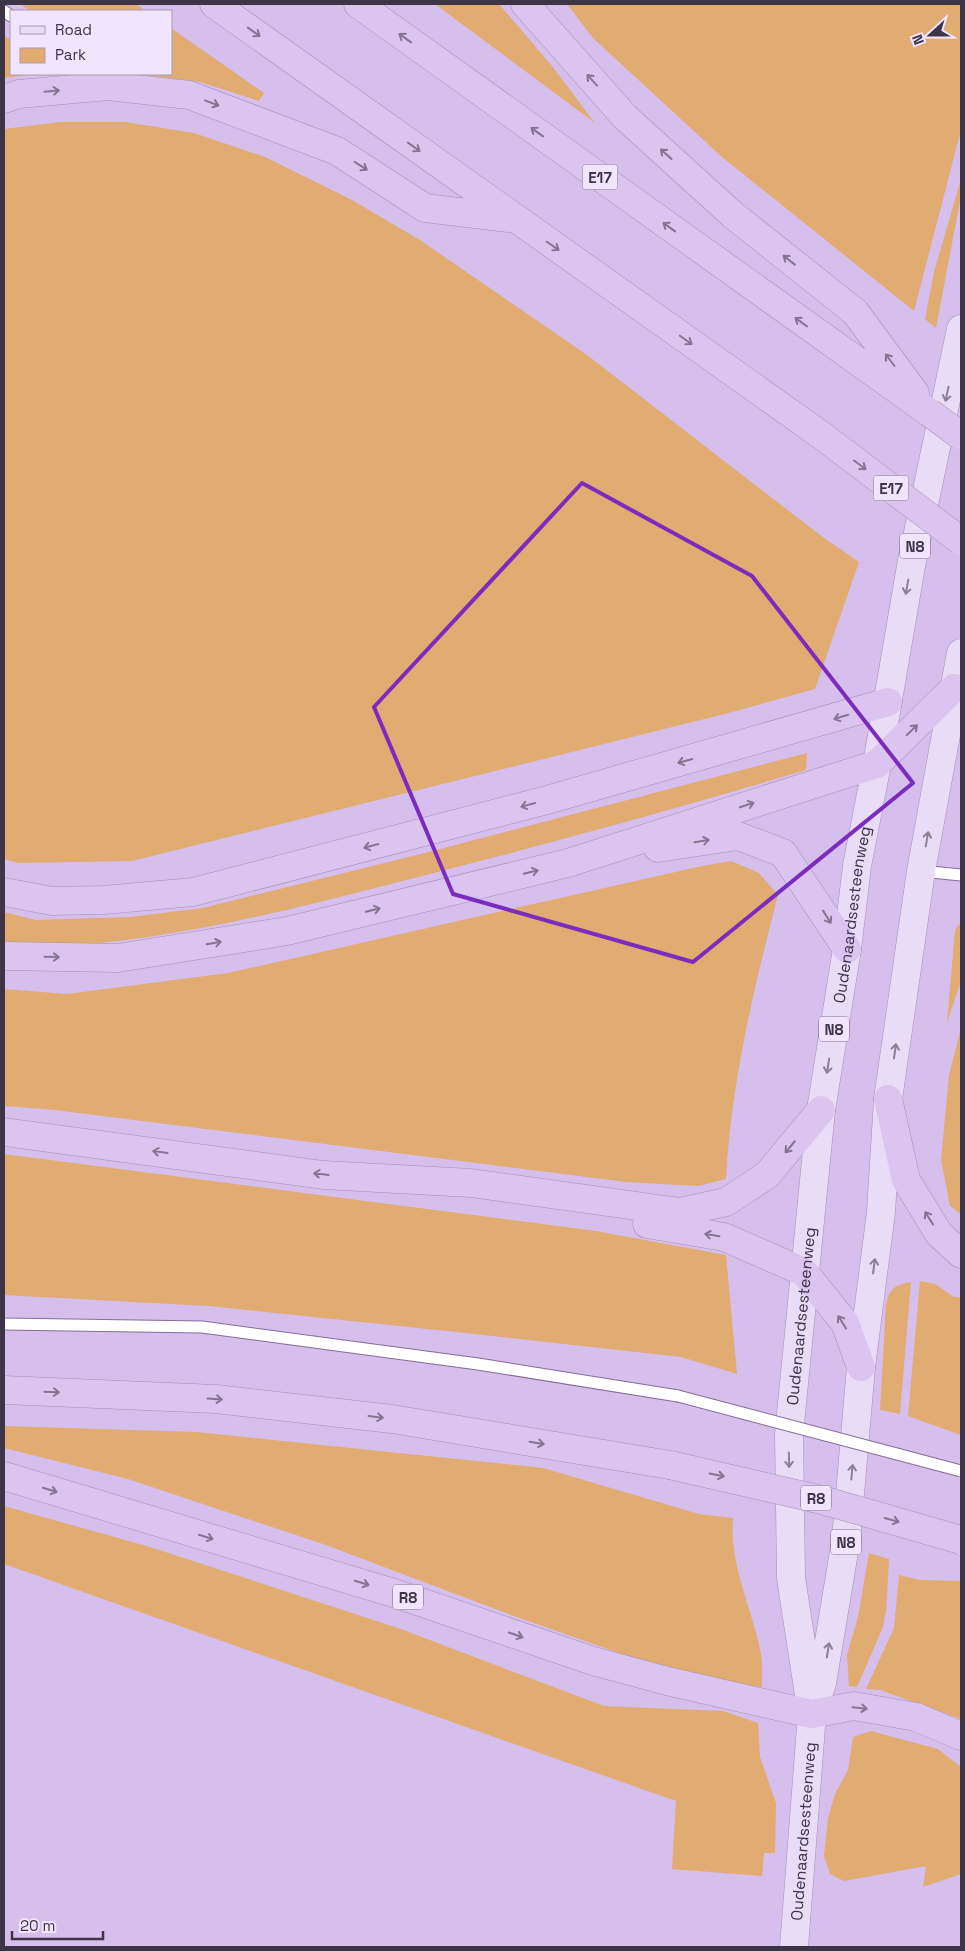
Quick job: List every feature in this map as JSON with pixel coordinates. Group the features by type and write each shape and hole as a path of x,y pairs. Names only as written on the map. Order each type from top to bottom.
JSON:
{"highway":[{"name":"E17","path":"214,4 821,435 961,541"},
{"name":"E17","path":"358,4 961,436"},
{"path":"525,4 624,116 733,216 855,312 930,413"},
{"path":"4,98 99,80 189,95 337,151 425,208 513,218"},
{"path":"4,956 118,958 287,931 568,863 877,764 954,688"},
{"path":"4,892 52,901 104,900 192,892 547,800 888,702"},
{"path":"568,863 738,836 783,852 847,949"},
{"path":"888,1100 906,1180 939,1234 961,1254"},
{"path":"4,1132 31,1134 323,1175 471,1183 680,1212 726,1202 767,1175 821,1110"},
{"path":"369,1178 724,1237 804,1272 845,1323 861,1367"},
{"name":"R8","path":"4,1390 226,1400 392,1419 670,1465 822,1500 961,1540"},
{"name":"R8","path":"4,1476 397,1594 593,1661 676,1684 812,1714"},
{"path":"812,1714 854,1706 916,1717 961,1736"}],"main road":[{"name":"Oudenaardsesteenweg","path":"794,1947 812,1714 791,1578 788,1434 804,1272 821,1110 847,949 857,866 888,702 910,566 961,329"},
{"name":"Oudenaardsesteenweg","path":"812,1714 822,1683 846,1540 861,1367 881,1212 888,1100 921,871 961,654"}],"lane":[{"path":"921,871 961,875"},
{"path":"4,1324 202,1327 478,1364 678,1396 961,1471"}],"highlighted area":[{"path":"582,483 752,576 913,783 693,962 453,894 374,707"}],"green space":[{"path":"20,4 136,4 145,10 29,10"},
{"path":"435,4 499,4 552,66 595,123"},
{"path":"567,4 961,4 961,130 914,311 722,157 593,38"},
{"path":"172,29 264,93 259,101 200,82 144,75 172,75"},
{"path":"4,35 10,39 10,75 26,75 4,78"},
{"path":"60,122 125,122 194,133 265,157 352,200 420,240 587,355 820,535 859,562 815,689 725,714 132,861 18,863 4,859 4,129"},
{"path":"961,179 961,196 936,328 925,319 934,272"},
{"path":"807,753 806,770 542,845 295,908 208,927 130,939 58,945 4,942 4,912 36,920 130,917 203,908 417,855"},
{"path":"731,861 759,873 778,895 752,1000 738,1071 726,1179 698,1186 626,1182 55,1110 4,1106 4,989 67,994 228,973"},
{"path":"961,922 961,981 947,1023 955,930"},
{"path":"961,1028 961,1214 950,1206 941,1160 949,1075"},
{"path":"4,1154 596,1231 726,1255 737,1374 681,1357 475,1334 208,1306 4,1295"},
{"path":"920,1281 935,1284 954,1297 961,1297 961,1435 908,1416"},
{"path":"911,1282 900,1414 880,1410 886,1304 889,1294 894,1288"},
{"path":"4,1426 197,1432 543,1468 699,1514 733,1518 734,1551 737,1568 761,1654 762,1687 714,1683 667,1670 514,1616 323,1544 128,1479 4,1448"},
{"path":"4,1506 150,1547 398,1628 604,1706 723,1711 758,1723 760,1757 776,1803 775,1853 764,1853 762,1876 672,1869 676,1801 4,1564"},
{"path":"869,1553 889,1559 886,1611 883,1627 857,1687 849,1686 847,1655 858,1617"},
{"path":"899,1575 920,1580 961,1581 961,1719 880,1690 866,1689 894,1628"},
{"path":"871,1731 938,1749 961,1767 961,1874 923,1887 926,1866 844,1881 830,1874 824,1856 828,1818 835,1794 848,1770 853,1737"}]}
